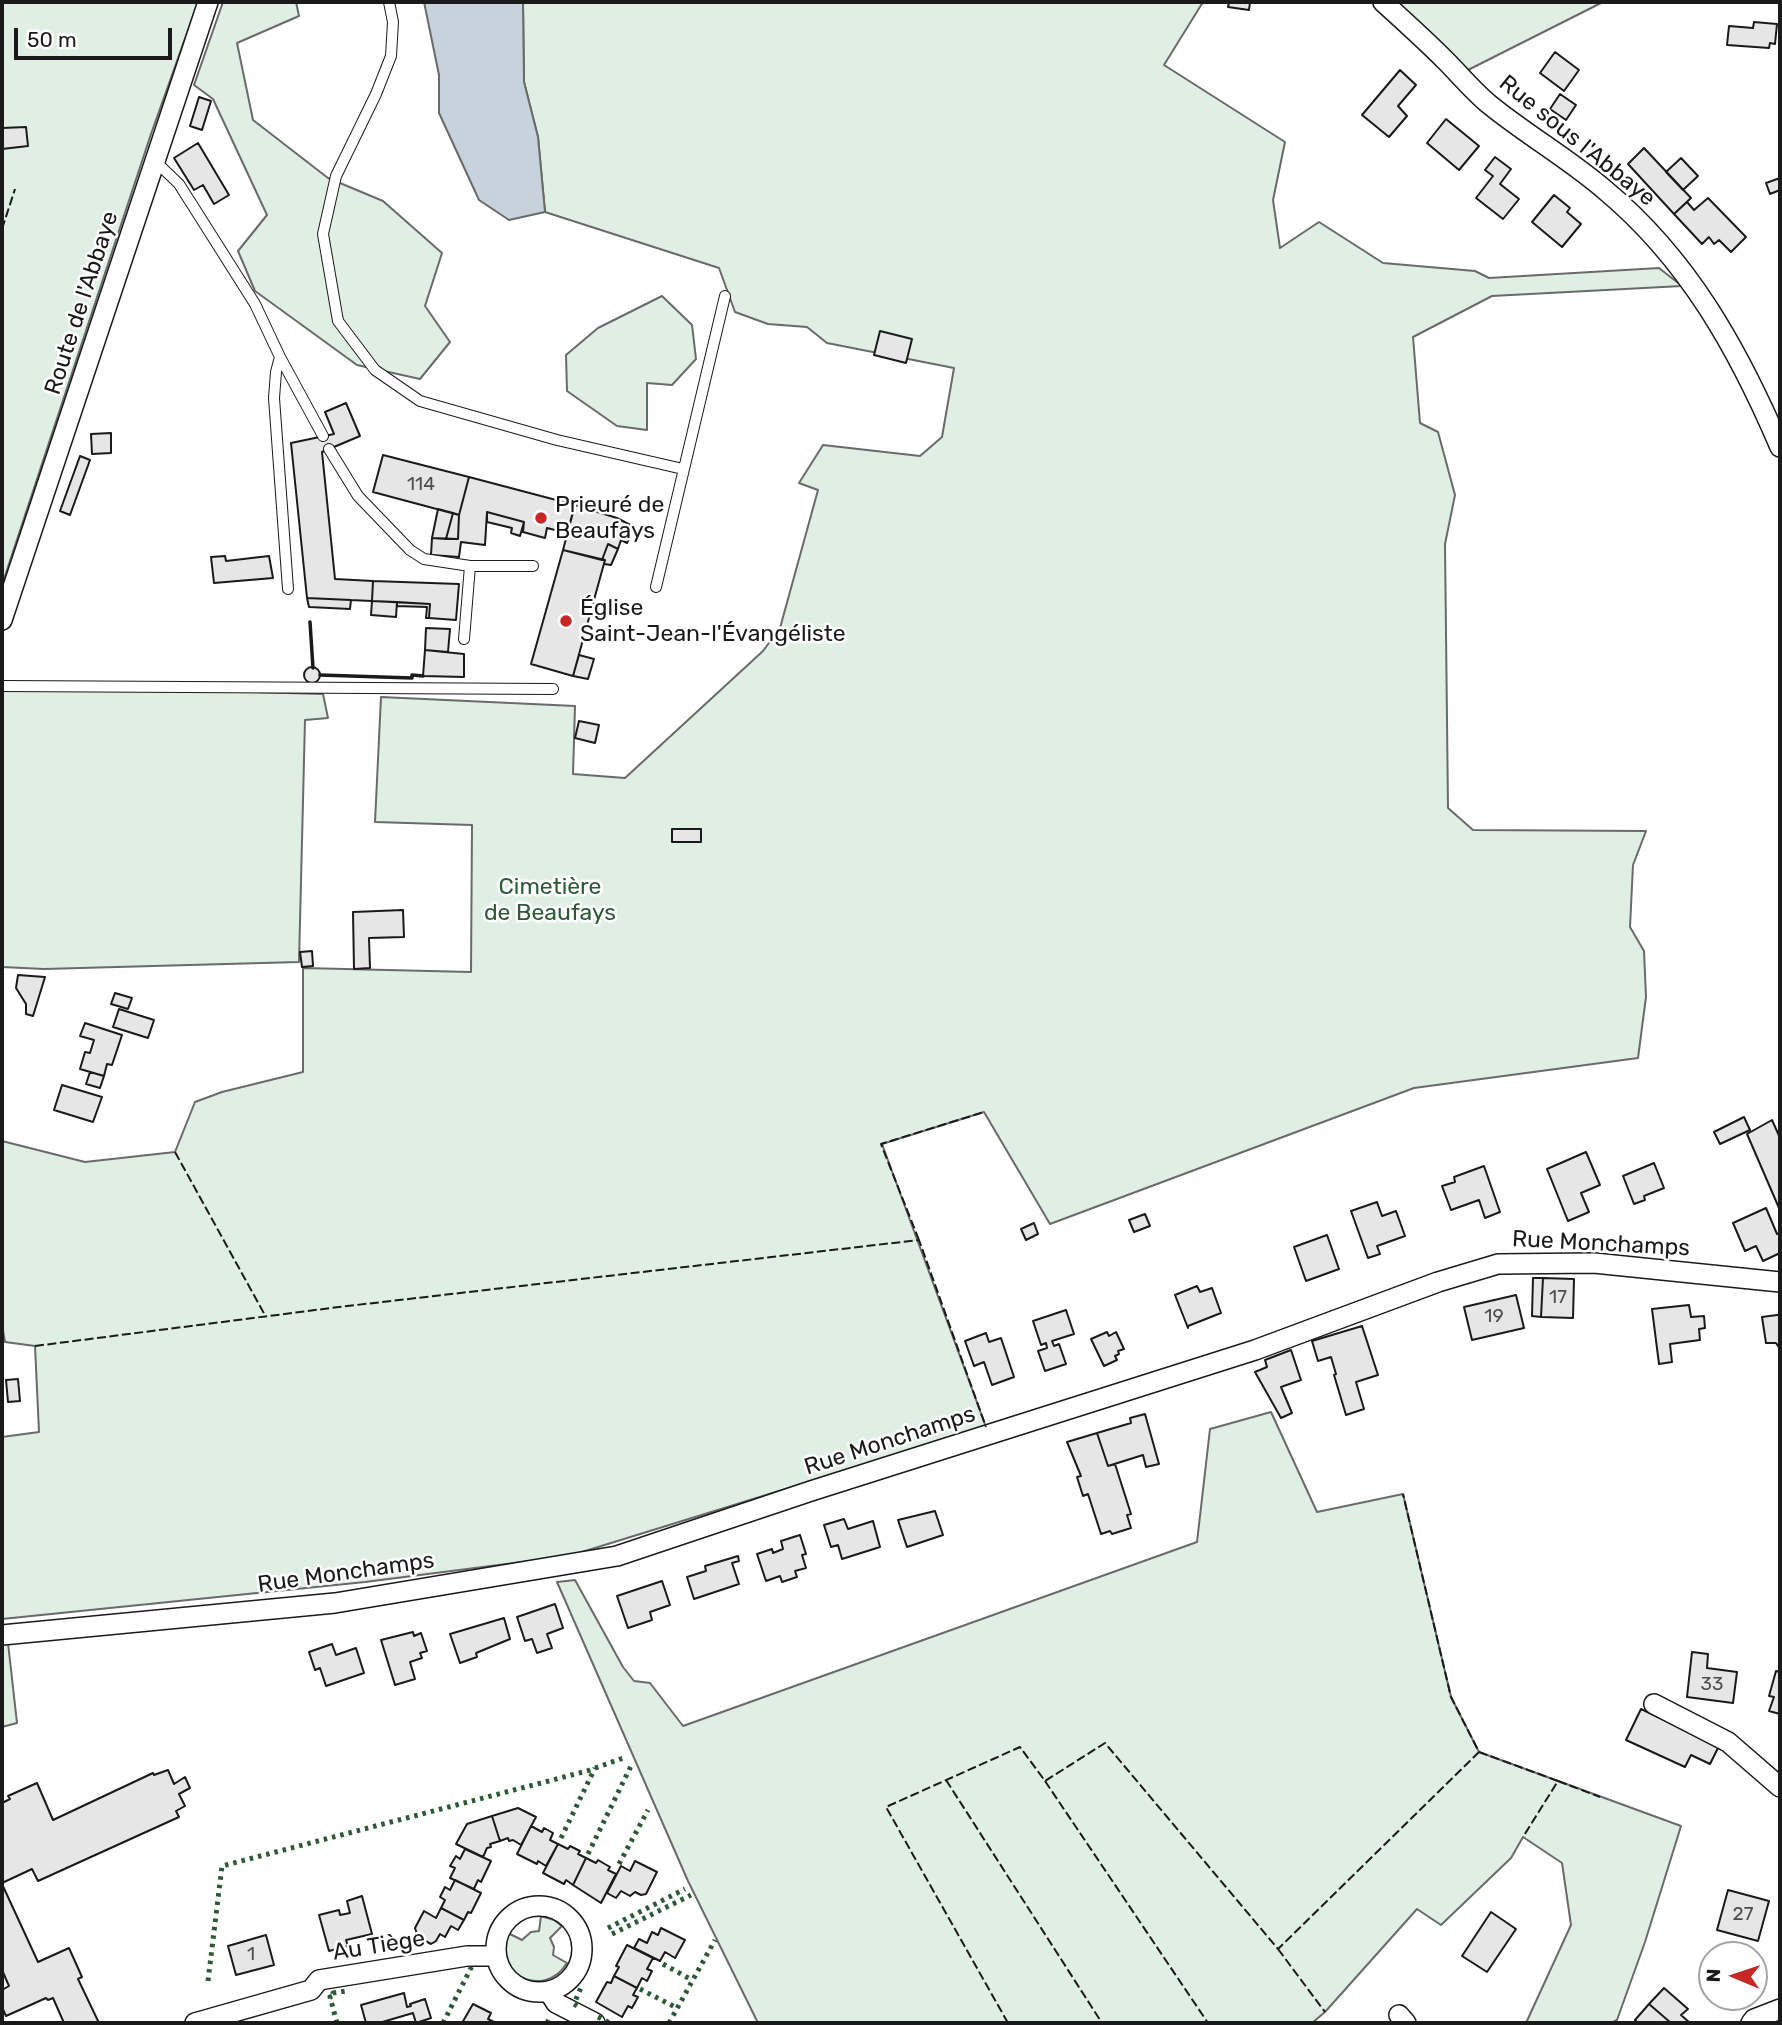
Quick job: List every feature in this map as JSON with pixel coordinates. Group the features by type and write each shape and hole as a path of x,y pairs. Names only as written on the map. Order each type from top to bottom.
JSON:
{"street":[{"name":"Route de l'Abbaye","path":"2,620 208,2"},
{"name":"Rue sous l'Abbaye","path":"1382,2 1425,39 1488,103 1604,189 1644,225 1680,266 1712,313 1757,392 1780,447"},
{"name":"Rue Monchamps","path":"2,1634 44,1634 335,1603 617,1556 811,1491 1255,1350 1437,1282 1498,1264 1594,1264 1780,1282"},
{"path":"1654,1704 1728,1742 1780,1787"},
{"path":"545,1906 563,1913 577,1928 582,1947 579,1967 566,1983 549,1992 531,1992 515,1985 502,1973 496,1956 498,1936 508,1919 524,1908 545,1906"},
{"name":"Au Tiège","path":"195,2023 311,1990 319,1980 467,1956 496,1956"},
{"path":"549,1992 556,2003 595,2023"},
{"path":"1751,2023 1754,2019 1780,2009"}],"lane":[{"path":"389,2 393,22 391,56 376,94 336,176 323,234 338,321 375,370 420,401 557,440 683,469"},
{"path":"155,161 179,184 255,304 323,436"},
{"path":"656,587 725,296"},
{"path":"280,357 275,372 274,398 288,589"},
{"path":"329,449 358,496 410,550 424,559 470,566 533,566"},
{"path":"464,639 470,566"},
{"path":"2,686 553,690"}],"green space":[{"path":"2,2 198,2 151,134 2,585"},
{"path":"223,2 296,2 299,16 237,43 253,120 328,178 383,201 442,253 425,306 450,342 420,379 357,365 255,291 238,251 267,215 213,99 194,85"},
{"name":"Cimetière de Beaufays","path":"523,2 1203,2 1164,65 1285,142 1273,200 1280,248 1319,222 1383,263 1475,271 1489,278 1659,268 1682,286 1492,296 1413,337 1420,423 1438,432 1455,495 1445,544 1448,808 1473,830 1646,831 1633,865 1630,927 1644,951 1646,997 1638,1058 1414,1088 1050,1224 984,1112 882,1144 986,1427 569,1556 365,1582 2,1619 2,1437 39,1432 35,1346 5,1342 2,1325 2,1141 85,1162 175,1152 195,1102 222,1092 303,1072 303,968 471,972 472,825 375,822 381,697 575,706 573,774 625,778 763,651 780,628 818,490 799,483 823,445 920,456 942,437 954,368 827,343 807,327 768,324 735,312 719,268 545,212 538,137 524,82"},
{"path":"1390,2 1603,2 1464,72"},
{"path":"662,296 692,325 696,359 672,385 647,383 647,430 617,426 567,391 566,355 598,328"},
{"path":"2,685 323,694 328,718 305,720 299,962 44,969 2,967"},
{"path":"1271,1412 1317,1512 1403,1494 1451,1697 1479,1752 1681,1826 1645,1942 1617,2020 1611,2023 1526,2023 1571,1925 1562,1863 1523,1837 1511,1858 1441,1925 1417,1909 1325,2012 1312,2023 758,2023 688,1881 557,1582 575,1580 623,1667 634,1681 650,1683 683,1726 1197,1542 1210,1429"},
{"path":"8,1643 17,1723 2,1727 2,1644"},
{"path":"541,1916 562,1926 550,1938 554,1947 553,1955 567,1963 557,1974 545,1980 533,1981 521,1977 512,1969 505,1959 504,1947 508,1933 522,1940 531,1932 539,1931"}],"shaded area":[{"path":"424,2 523,2 524,82 538,137 545,212 509,220 479,200 439,113 439,75"}],"building":[{"path":"1229,2 1250,2 1249,10 1228,7"},
{"path":"1754,22 1777,24 1775,44 1770,43 1769,48 1727,45 1729,26 1753,28"},
{"path":"1555,52 1579,70 1564,91 1540,73"},
{"path":"1400,70 1416,85 1398,106 1407,116 1389,137 1362,115"},
{"path":"1560,94 1576,105 1566,120 1550,109"},
{"path":"199,97 211,101 202,130 190,126"},
{"path":"1446,119 1479,146 1459,170 1427,143"},
{"path":"26,127 28,146 2,149 2,128"},
{"path":"198,143 229,195 214,204 203,185 194,190 174,158"},
{"path":"1644,148 1691,198 1674,214 1628,164"},
{"path":"1495,157 1511,169 1500,184 1519,199 1503,219 1476,198 1493,176 1485,170"},
{"path":"1681,158 1698,176 1683,190 1666,172"},
{"path":"1780,178 1780,190 1770,194 1766,183"},
{"path":"1554,195 1570,208 1567,212 1581,224 1562,247 1532,222"},
{"path":"1708,198 1746,237 1731,252 1719,240 1714,244 1709,237 1702,244 1674,214 1687,202 1694,210"},
{"path":"880,331 912,339 906,363 874,355"},
{"path":"346,403 360,436 322,452 335,579 373,581 372,601 307,598 291,443 334,434 325,412"},
{"path":"111,433 111,453 92,454 91,434"},
{"path":"383,455 469,477 459,515 373,492"},
{"path":"80,456 90,460 70,515 60,511"},
{"name":"Prieuré de Beaufays","path":"469,477 575,505 567,533 547,528 545,538 523,532 524,522 487,512 485,545 461,542 459,557 431,555 432,538 458,539 459,515"},
{"name":"Prieuré de Beaufays","path":"575,505 617,518 634,527 627,543 621,540 618,549 608,544 602,560 563,550"},
{"path":"438,509 453,513 446,539 432,538"},
{"path":"487,512 524,522 520,536 511,533 512,528 487,522"},
{"path":"453,513 459,515 458,539 446,539"},
{"path":"608,544 618,549 611,565 604,564 605,560 602,560"},
{"name":"Église Saint-Jean-l'Évangéliste","path":"563,550 605,560 573,676 531,664"},
{"path":"225,556 226,561 269,556 273,578 214,583 211,557"},
{"path":"373,581 459,584 456,620 429,618 430,604 372,601"},
{"path":"307,598 351,600 350,609 309,607"},
{"path":"372,601 397,602 396,617 371,615"},
{"path":"397,602 430,604 429,618 426,618 427,607 397,606"},
{"path":"426,628 450,629 448,652 425,650"},
{"path":"425,650 464,654 464,677 423,676"},
{"path":"579,655 594,659 588,679 573,676"},
{"path":"312,667 320,675 312,683 304,675"},
{"path":"579,721 599,725 595,743 575,738"},
{"path":"672,829 701,829 701,842 672,842"},
{"path":"403,910 404,937 369,938 370,968 354,969 353,912"},
{"path":"312,951 313,966 302,967 300,952"},
{"path":"18,975 45,977 33,1016 26,1014 26,1004 16,988"},
{"path":"115,993 132,998 128,1009 111,1004"},
{"path":"119,1009 154,1020 148,1038 113,1027"},
{"path":"85,1023 122,1035 112,1065 107,1064 104,1076 80,1069 85,1052 90,1053 94,1040 80,1036"},
{"path":"90,1072 104,1076 100,1088 86,1084"},
{"path":"62,1085 102,1097 93,1122 54,1110"},
{"path":"1744,1117 1750,1130 1720,1144 1714,1132"},
{"path":"1772,1120 1780,1138 1779,1208 1747,1134"},
{"path":"1586,1152 1600,1185 1581,1193 1589,1212 1568,1221 1547,1169"},
{"path":"1654,1163 1664,1188 1644,1196 1645,1200 1634,1204 1623,1176"},
{"path":"1484,1166 1500,1212 1485,1218 1479,1200 1451,1210 1442,1186 1455,1182 1454,1177"},
{"path":"1377,1202 1382,1216 1396,1211 1405,1236 1377,1246 1380,1254 1368,1258 1351,1211"},
{"path":"1766,1208 1777,1234 1780,1233 1780,1253 1763,1261 1756,1246 1745,1251 1733,1223"},
{"path":"1145,1214 1150,1226 1134,1232 1129,1220"},
{"path":"1034,1223 1038,1234 1026,1240 1021,1229"},
{"path":"1327,1235 1339,1269 1306,1281 1294,1247"},
{"path":"1533,1278 1543,1278 1541,1317 1532,1316"},
{"path":"1543,1278 1574,1279 1573,1318 1541,1317"},
{"path":"1197,1286 1200,1292 1212,1288 1221,1313 1188,1328 1175,1295"},
{"path":"1516,1295 1524,1328 1472,1340 1464,1307"},
{"path":"1689,1305 1691,1317 1704,1316 1705,1328 1699,1329 1700,1340 1670,1344 1672,1362 1659,1364 1652,1309"},
{"path":"1066,1310 1074,1334 1052,1341 1054,1346 1059,1344 1066,1364 1045,1371 1038,1351 1047,1348 1046,1343 1041,1345 1033,1321"},
{"path":"1780,1315 1780,1349 1776,1343 1766,1343 1762,1317"},
{"path":"1362,1326 1378,1375 1356,1382 1364,1409 1346,1415 1331,1357 1318,1361 1312,1341"},
{"path":"1107,1332 1109,1336 1116,1332 1124,1349 1118,1351 1119,1354 1115,1356 1117,1360 1104,1366 1091,1339"},
{"path":"986,1333 989,1342 1001,1338 1014,1377 992,1385 984,1362 974,1366 965,1341"},
{"path":"1291,1350 1301,1380 1281,1387 1292,1413 1281,1418 1255,1372 1267,1367 1265,1360"},
{"path":"18,1379 20,1401 8,1402 6,1380"},
{"path":"1145,1414 1159,1464 1146,1467 1143,1455 1108,1466 1097,1433 1131,1423 1130,1418"},
{"path":"1097,1433 1108,1466 1115,1464 1131,1514 1127,1515 1131,1528 1112,1534 1110,1531 1101,1534 1088,1494 1083,1496 1077,1477 1081,1476 1067,1442"},
{"path":"935,1511 943,1535 907,1547 898,1520"},
{"path":"844,1519 848,1529 873,1521 880,1547 842,1559 838,1545 831,1547 824,1525"},
{"path":"800,1535 806,1554 802,1555 806,1568 795,1571 797,1577 782,1582 780,1576 766,1581 757,1554 783,1549 781,1541"},
{"path":"738,1556 739,1561 732,1563 739,1584 694,1599 687,1577 706,1571 705,1566"},
{"path":"662,1581 670,1605 650,1612 652,1620 628,1628 617,1596"},
{"path":"555,1604 563,1628 547,1634 552,1648 537,1653 532,1639 525,1641 517,1617"},
{"path":"504,1618 510,1639 460,1663 450,1634"},
{"path":"413,1632 414,1636 421,1633 427,1651 420,1653 422,1658 410,1662 415,1679 395,1685 381,1640"},
{"path":"332,1644 336,1655 356,1648 364,1673 326,1686 320,1668 315,1670 309,1652"},
{"path":"1692,1652 1708,1654 1707,1668 1737,1672 1733,1703 1687,1697"},
{"path":"1776,1671 1780,1672 1780,1714 1769,1711 1774,1697 1769,1696"},
{"path":"1641,1709 1719,1746 1710,1764 1691,1755 1685,1767 1626,1740"},
{"path":"168,1770 174,1784 185,1777 190,1788 179,1794 185,1806 176,1811 179,1817 38,1881 32,1869 2,1883 2,1803 10,1799 8,1796 37,1783 53,1820 153,1773 154,1775"},
{"path":"518,1808 536,1817 521,1845 513,1840 509,1841 508,1838 500,1841 492,1816"},
{"path":"492,1816 500,1841 490,1844 491,1847 487,1848 483,1857 456,1844 467,1824"},
{"path":"531,1826 542,1832 544,1828 553,1833 550,1840 558,1844 546,1866 517,1854"},
{"path":"558,1844 580,1851 578,1854 586,1858 573,1885 566,1880 564,1884 543,1873"},
{"path":"465,1849 491,1861 481,1882 478,1880 474,1889 450,1878 455,1868 450,1866 456,1856 460,1859"},
{"path":"586,1858 596,1863 598,1860 616,1874 601,1903 573,1885"},
{"path":"635,1861 657,1872 646,1894 635,1892 630,1896 621,1891 616,1898 607,1893 621,1866 630,1871"},
{"path":"455,1880 481,1893 471,1913 468,1912 464,1920 441,1908 445,1900 440,1897 445,1887 450,1890"},
{"path":"2,1884 38,1962 69,1948 82,1977 78,1979 99,2023 64,2023 53,1998 46,1998 6,2016 2,2007 2,1990 9,1986 2,1970"},
{"path":"1728,1890 1769,1901 1758,1941 1717,1930"},
{"path":"362,1896 372,1934 346,1940 348,1946 329,1951 319,1915 339,1910 340,1915 350,1913 347,1901"},
{"path":"441,1908 464,1920 458,1930 451,1926 445,1937 440,1934 431,1944 418,1937 415,1928 424,1911 436,1918"},
{"path":"1491,1912 1516,1929 1487,1972 1462,1956"},
{"path":"661,1928 685,1940 675,1958 665,1952 660,1961 634,1948 639,1939 647,1943 652,1932 658,1935"},
{"path":"266,1935 274,1965 236,1975 228,1946"},
{"path":"627,1945 653,1958 647,1969 652,1971 647,1981 642,1978 637,1988 614,1976"},
{"path":"614,1976 637,1988 633,1995 638,1997 632,2008 628,2006 622,2017 596,2002 607,1982 611,1983"},
{"path":"1664,1988 1688,2009 1681,2015 1690,2023 1671,2023 1649,2004"},
{"path":"404,1993 407,2007 425,1999 431,2018 416,2023 413,2013 379,2023 366,2023 361,2005"},
{"path":"473,2004 491,2013 488,2019 496,2023 462,2023"},
{"path":"1649,2004 1671,2023 1638,2023 1635,2020"}],"hedge":[{"path":"208,1981 222,1866 587,1771 626,1757"},
{"path":"588,1854 631,1766"},
{"path":"561,1838 595,1768"},
{"path":"619,1864 648,1810"},
{"path":"608,1928 685,1889"},
{"path":"612,1934 691,1895"},
{"path":"669,2023 715,1940"},
{"path":"663,1964 692,1980"},
{"path":"443,2023 472,1966"},
{"path":"577,2006 574,2004 582,1985"},
{"path":"640,1989 677,2008"},
{"path":"337,2023 330,1997 334,1996 333,1993 346,1991"},
{"path":"547,2023 550,2017"},
{"path":"598,2017 610,2023"}],"fence":[{"path":"2,229 15,189"},
{"path":"919,1240 881,1144 984,1112"},
{"path":"175,1152 266,1317"},
{"path":"35,1346 339,1307 919,1240 986,1427"},
{"path":"1008,2023 886,1807 1020,1747 1045,1781 1105,1743 1278,1949 1479,1752 1451,1697 1403,1494"},
{"path":"1479,1752 1558,1781 1523,1837"},
{"path":"946,1780 1102,2023"},
{"path":"1045,1781 1208,2023"},
{"path":"1558,1781 1600,1797"},
{"path":"1278,1949 1325,2012"}],"wall":[{"path":"310,622 313,668"},
{"path":"320,675 412,678 412,675 423,676"}],"place":[{"name":"Prieuré de Beaufays","path":"541,518"},
{"name":"Église Saint-Jean-l'Évangéliste","path":"566,621"}]}
